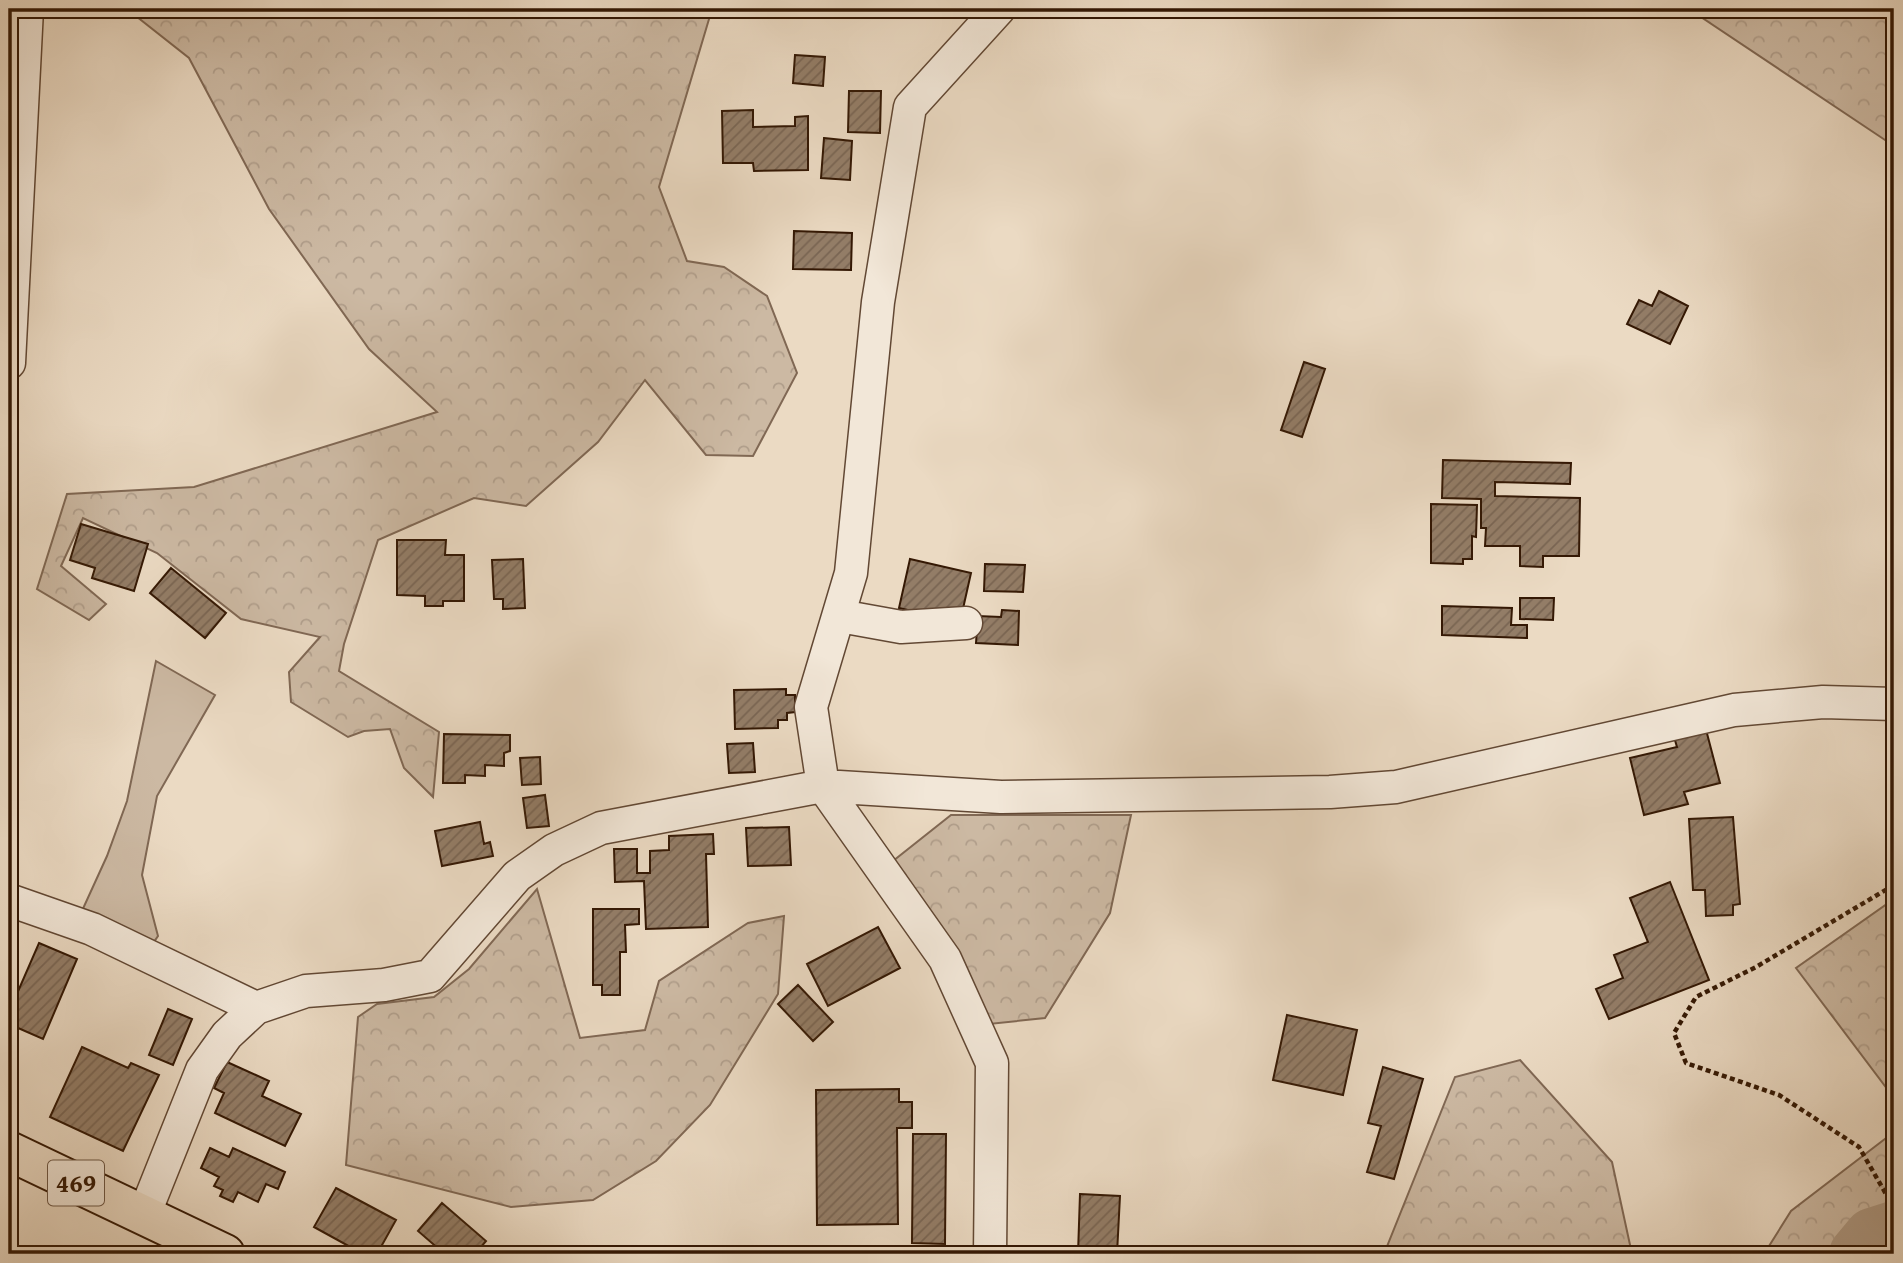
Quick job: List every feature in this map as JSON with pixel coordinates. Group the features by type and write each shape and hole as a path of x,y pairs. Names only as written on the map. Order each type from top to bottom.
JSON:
{"highway":[{"name":"469","path":"9,1151 225,1254"}],"street":[{"path":"9,363 27,9"},
{"path":"990,1254 992,1063 945,959 823,786 811,707 851,573 878,302 910,107 999,9"},
{"path":"840,616 901,627 966,624"},
{"path":"144,1215 202,1070 227,1035 256,1008 306,991 384,985 430,976 517,876 554,850 601,828 823,786 1001,797 1331,792 1396,787 1734,710 1823,702 1894,704"},
{"path":"9,900 92,929 256,1008"}],"path":[{"path":"1894,885 1756,967 1696,997 1674,1033 1686,1063 1779,1095 1859,1147 1894,1208"}],"green space":[{"path":"127,9 712,9 659,187 687,261 724,267 767,296 797,373 753,456 706,455 645,380 598,442 526,506 474,498 378,540 344,644 339,671 439,732 433,797 404,768 390,729 364,731 348,737 291,702 289,672 320,637 241,619 157,553 83,518 61,566 106,604 89,620 37,589 67,494 194,487 437,412 369,349 269,209 189,58"},
{"path":"1689,9 1894,9 1894,146"},
{"path":"156,661 215,695 157,796 142,875 158,936 151,946 81,913 107,856 127,801"},
{"path":"951,815 1131,815 1110,913 1045,1018 989,1024 893,861"},
{"path":"537,889 580,1038 645,1030 659,981 748,923 784,916 778,994 710,1105 656,1161 593,1200 511,1207 346,1165 358,1017 377,1004 434,997 469,969"},
{"path":"1894,899 1894,1098 1796,968"},
{"path":"1520,1060 1612,1162 1632,1254 1384,1254 1455,1077"},
{"path":"1894,1132 1894,1254 1764,1254 1791,1211"}],"building":[{"path":"795,55 825,57 823,86 793,83"},
{"path":"849,91 881,91 880,133 848,132"},
{"path":"753,110 753,127 795,126 795,117 808,116 808,170 754,171 753,163 723,163 722,111"},
{"path":"824,138 852,141 850,180 821,178"},
{"path":"794,231 852,233 851,270 793,269"},
{"path":"1659,291 1688,306 1670,344 1627,324 1639,300 1652,306"},
{"path":"1304,362 1325,369 1302,437 1281,430"},
{"path":"1443,460 1571,463 1570,484 1495,482 1495,496 1580,498 1579,556 1543,556 1543,567 1520,566 1520,546 1485,546 1486,528 1481,528 1481,499 1442,498"},
{"path":"1431,504 1477,505 1476,537 1472,536 1472,559 1463,559 1463,564 1431,563"},
{"path":"81,524 148,544 134,591 92,578 95,568 70,560"},
{"path":"397,540 446,540 445,555 464,555 464,601 443,601 443,606 425,606 425,596 397,595"},
{"path":"523,559 525,608 503,609 503,599 494,599 492,560"},
{"path":"910,559 971,573 960,622 899,608"},
{"path":"985,564 1025,565 1023,592 984,591"},
{"path":"171,568 226,613 205,638 150,593"},
{"path":"1520,598 1554,598 1553,620 1520,619"},
{"path":"1442,606 1512,608 1511,625 1527,625 1527,638 1442,635"},
{"path":"1002,610 1019,611 1018,645 976,643 978,616 1001,617"},
{"path":"786,689 786,695 795,695 795,712 787,713 787,720 778,720 778,728 735,729 734,690"},
{"path":"1704,722 1720,783 1684,792 1688,804 1644,815 1630,758 1677,747 1672,730"},
{"path":"444,734 510,735 510,751 504,753 504,766 485,765 485,776 465,775 465,783 443,783"},
{"path":"753,743 755,772 729,773 727,744"},
{"path":"540,757 541,784 522,785 520,758"},
{"path":"545,795 549,826 527,828 523,798"},
{"path":"1733,817 1740,904 1733,905 1733,915 1706,916 1705,890 1693,890 1689,819"},
{"path":"480,822 484,844 490,842 493,856 442,866 435,831"},
{"path":"789,827 791,865 748,866 746,828"},
{"path":"713,834 714,854 706,854 708,927 646,929 644,881 615,882 614,849 637,849 637,873 650,873 650,851 669,850 669,836"},
{"path":"1670,882 1709,980 1609,1019 1596,989 1623,978 1614,955 1648,942 1630,898"},
{"path":"593,909 639,909 639,924 625,925 626,952 620,952 620,995 602,995 602,985 593,985"},
{"path":"878,927 900,968 828,1006 807,964"},
{"path":"39,943 77,959 43,1039 9,1024 9,1012"},
{"path":"798,985 833,1022 813,1041 778,1004"},
{"path":"168,1009 192,1019 173,1065 149,1055"},
{"path":"1287,1015 1357,1030 1343,1095 1273,1080"},
{"path":"82,1047 128,1068 131,1063 159,1075 123,1151 50,1117"},
{"path":"227,1062 269,1081 262,1096 301,1114 285,1146 215,1113 224,1093 214,1088"},
{"path":"1383,1067 1423,1079 1394,1179 1367,1172 1381,1126 1368,1123"},
{"path":"899,1089 899,1102 912,1102 912,1128 897,1128 898,1224 817,1225 816,1090"},
{"path":"913,1134 946,1134 945,1244 912,1243"},
{"path":"210,1148 229,1157 233,1148 285,1172 278,1189 266,1184 258,1202 238,1192 233,1202 220,1196 223,1190 214,1186 219,1177 201,1168"},
{"path":"336,1188 396,1220 377,1254 363,1254 314,1227"},
{"path":"1080,1194 1120,1196 1117,1254 1078,1254"},
{"path":"442,1203 486,1241 475,1254 436,1254 440,1250 418,1231"}],"waterway":[{"path":"1857,1254 1872,1236 1894,1229"}]}
